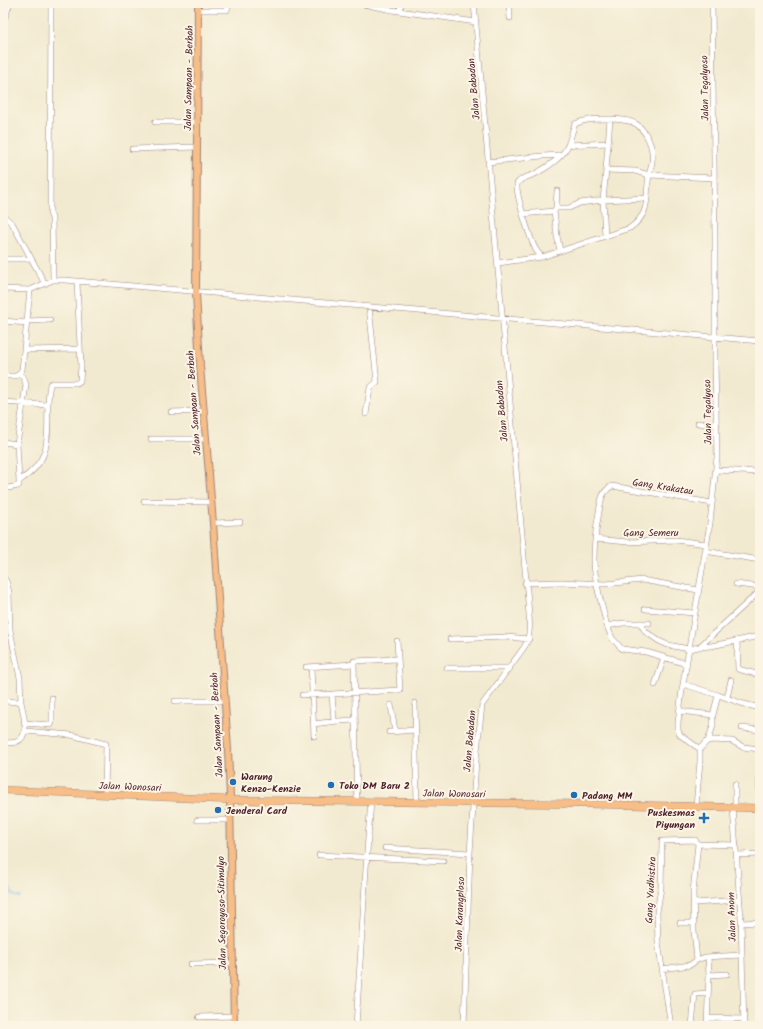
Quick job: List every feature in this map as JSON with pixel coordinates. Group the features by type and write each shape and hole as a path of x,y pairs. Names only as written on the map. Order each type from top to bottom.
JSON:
{"highway":[{"name":"Jalan Wonosari","path":"3,790 230,800 588,804 760,808"}],"main road":[{"name":"Jalan Sampaan - Berbah","path":"198,3 196,293 225,701 230,800"},
{"name":"Jalan Segoroyoso-Sitimulyo","path":"230,800 229,820 234,1026"}],"street":[{"path":"3,23 10,3"},
{"path":"51,3 50,213 52,218 52,280"},
{"path":"198,10 224,11 227,10 229,3"},
{"path":"358,3 376,5 400,12 476,22"},
{"path":"400,12 401,3"},
{"name":"Jalan Babadan","path":"474,3 529,620 529,639 510,668 482,705 476,760 474,803"},
{"path":"509,3 510,18"},
{"name":"Jalan Tegalyoso","path":"700,749 680,735 678,730 683,684 690,649 712,503 717,457 712,3"},
{"path":"498,263 542,257 630,228 641,219 645,213 649,175 652,162 652,148 642,129 637,124 627,120 592,119 575,124 568,145 560,155 545,168 534,175 520,180 517,183 518,198 523,214 536,250 542,257"},
{"path":"605,236 603,200 610,119"},
{"path":"155,122 197,122"},
{"path":"568,145 608,144"},
{"path":"132,149 197,147"},
{"path":"488,162 560,155"},
{"path":"606,170 635,171 649,175 714,178"},
{"path":"557,191 555,209 557,236 560,251"},
{"path":"523,214 569,208 580,203 603,200 647,198"},
{"path":"3,216 12,223 45,284"},
{"path":"3,260 31,259"},
{"path":"3,289 30,290 52,280 760,341"},
{"path":"3,489 15,487 19,484 19,481 35,470 44,456 46,446 47,405 50,384 77,383 80,381 81,366 77,282"},
{"path":"3,376 16,376 22,370 30,290"},
{"path":"366,414 370,388 377,382 369,307"},
{"path":"3,321 27,322 50,320"},
{"path":"25,350 79,349"},
{"path":"19,374 24,378 26,385 17,444 19,481"},
{"path":"3,402 47,405"},
{"path":"171,412 204,411"},
{"path":"698,423 717,424"},
{"path":"151,439 206,439"},
{"path":"3,442 17,444"},
{"path":"716,470 760,472"},
{"name":"Gang Krakatau","path":"595,540 602,497 606,489 612,486 712,503"},
{"path":"144,501 210,502"},
{"path":"213,523 240,522"},
{"path":"595,540 594,560 597,584 607,626 612,638 622,649 646,652 687,664"},
{"name":"Gang Semeru","path":"595,540 628,542 676,540 706,544"},
{"path":"705,551 760,560"},
{"path":"3,577 6,581 9,592 10,630 21,686 21,702 25,731 21,740 3,743"},
{"path":"526,583 561,582 597,584 642,580 698,590"},
{"path":"736,584 760,587"},
{"path":"701,647 760,591"},
{"path":"701,647 760,595"},
{"path":"645,609 695,614"},
{"path":"3,618 9,618"},
{"path":"607,626 623,623 649,623"},
{"path":"640,624 646,632 659,641 668,645 690,649 760,636"},
{"path":"450,639 507,637 529,639"},
{"path":"302,695 400,690 397,641"},
{"path":"737,641 738,669 760,675"},
{"path":"655,685 664,658"},
{"path":"314,736 313,695 309,667 398,659"},
{"path":"354,664 357,802"},
{"path":"447,668 510,668"},
{"path":"727,698 731,680"},
{"path":"683,684 760,708"},
{"path":"332,694 334,721"},
{"path":"696,807 700,749 708,741 713,726 713,715 718,695"},
{"path":"24,723 51,725 52,698"},
{"path":"3,701 21,702"},
{"path":"175,701 225,701"},
{"path":"415,704 417,802"},
{"path":"391,705 392,731 415,730"},
{"path":"680,711 713,715"},
{"path":"313,724 355,720"},
{"path":"742,728 760,730"},
{"path":"25,731 71,735 106,744 105,795"},
{"path":"708,741 732,742 743,747 760,751 760,808"},
{"name":"Jalan Anom","path":"735,784 734,808 740,900 744,1026"},
{"path":"356,1026 366,857 371,802"},
{"name":"Jalan Karangploso","path":"464,1026 470,853 474,803"},
{"path":"197,820 229,820"},
{"name":"Gang Yudhistira","path":"662,969 658,942 657,912 661,888 662,841 694,840 698,844 736,845"},
{"path":"697,960 693,892 698,844"},
{"path":"401,859 402,847"},
{"path":"385,848 402,847 470,853"},
{"path":"736,854 760,854"},
{"path":"319,855 443,861"},
{"path":"694,903 740,900"},
{"path":"741,923 760,922"},
{"path":"680,923 694,923"},
{"path":"671,1026 662,969 690,965 697,960 708,957 742,955"},
{"path":"707,1026 709,975 708,957"},
{"path":"191,964 232,963"},
{"path":"709,975 727,974"},
{"path":"692,1026 695,994 708,993"},
{"path":"199,1017 233,1016"},
{"path":"707,1018 744,1019"},
{"path":"337,1026 344,1026"}],"waterway":[{"path":"3,885 9,887 14,895 20,897"}],"place":[{"name":"Warung Kenzo-Kenzie","path":"233,782"},
{"name":"Toko DM Baru 2","path":"331,785"},
{"name":"Padang MM","path":"574,795"},
{"name":"Jenderal Card","path":"218,810"},
{"name":"Puskesmas Piyungan","path":"704,818"}]}
